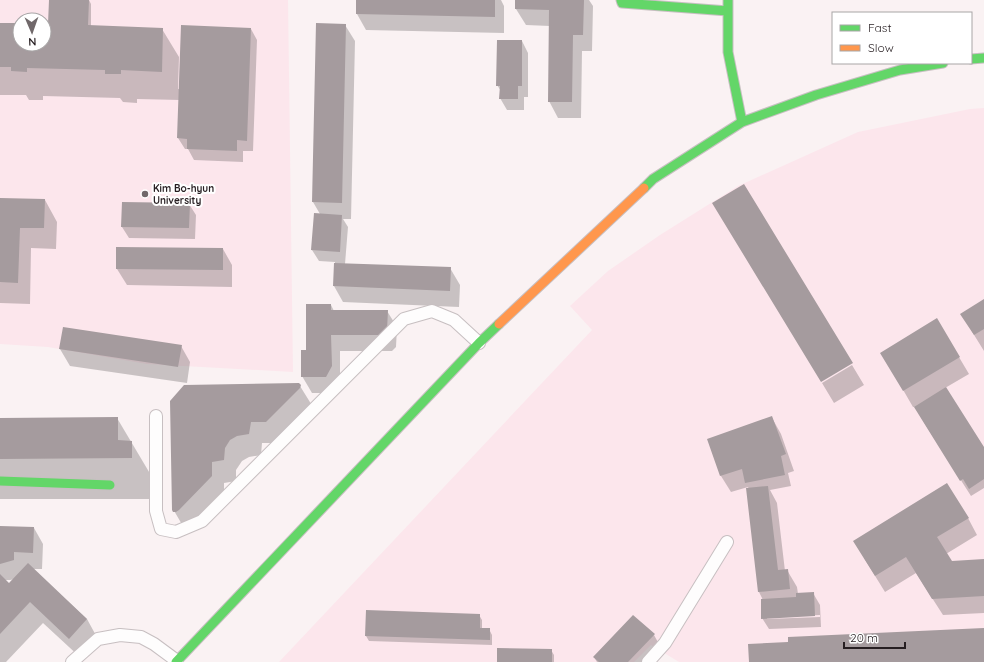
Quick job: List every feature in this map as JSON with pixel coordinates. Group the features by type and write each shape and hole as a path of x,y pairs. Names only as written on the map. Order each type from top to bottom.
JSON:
{"main road":[{"path":"621,0 622,4 728,11"},
{"path":"728,0 728,52 742,122"},
{"path":"972,59 984,58"},
{"path":"176,661 479,343 653,179 742,122 816,95 900,70 936,64"},
{"path":"0,481 110,485"}],"lane":[{"path":"156,416 156,511 161,529 176,532 202,521 404,319 432,311 454,320 479,343"},
{"path":"648,662 665,643 727,542"},
{"path":"72,662 98,639 120,634 141,637 154,644 176,661"}],"shaded area":[{"name":"Kim Bo-hyun University","path":"0,0 288,0 293,372 147,364 48,347 0,344"},
{"path":"984,108 984,662 679,662 651,645 634,662 279,662 592,330 570,306 608,271 660,235 738,186 858,132 970,109"}],"building":[{"path":"49,0 89,0 88,25 163,28 162,72 121,70 121,74 105,74 105,70 27,68 27,72 11,71 11,67 0,67 0,23 12,23 12,52 52,52 52,12 48,12"},
{"path":"356,0 495,0 495,17 356,14"},
{"path":"515,0 584,0 583,35 573,35 572,102 548,102 549,10 515,9"},
{"path":"316,23 346,24 342,203 312,202"},
{"path":"181,25 251,28 247,141 237,140 237,151 187,149 187,139 177,138"},
{"path":"497,40 522,40 522,86 518,86 518,99 499,99 500,86 496,86"},
{"path":"744,184 853,363 821,382 712,203"},
{"path":"0,198 45,199 44,228 20,228 18,283 0,282"},
{"path":"122,202 190,203 189,228 121,227"},
{"path":"314,213 342,215 340,252 311,250"},
{"path":"116,247 223,248 223,270 116,269"},
{"path":"334,263 451,267 450,291 333,286"},
{"path":"984,299 984,329 974,335 960,314"},
{"path":"306,304 331,304 331,310 388,310 387,330 383,335 331,335 332,366 326,377 301,377 301,350 306,350"},
{"path":"937,318 960,357 903,391 880,353"},
{"path":"63,327 182,345 178,367 59,349"},
{"path":"299,383 301,385 300,388 266,422 251,422 249,434 237,436 230,440 225,448 224,460 212,462 212,476 179,510 173,512 170,401 184,385"},
{"path":"946,387 984,447 984,479 969,489 963,479 960,481 914,407"},
{"path":"772,416 786,454 781,456 785,475 745,483 742,469 720,476 707,439"},
{"path":"118,417 118,440 132,441 132,458 0,459 0,418"},
{"path":"947,483 969,518 937,537 952,561 984,559 984,596 932,599 906,557 875,576 853,541"},
{"path":"768,486 778,570 788,569 790,589 758,592 746,488"},
{"path":"0,526 34,527 33,553 14,552 14,560 0,564"},
{"path":"28,563 87,619 69,639 30,602 0,634 0,574 9,583"},
{"path":"814,592 815,616 761,619 761,599 796,597 796,593"},
{"path":"366,610 480,614 480,628 490,628 490,640 365,636"},
{"path":"633,615 655,634 628,662 599,662 593,657"},
{"path":"984,628 984,662 749,662 748,644 788,642 788,637"},
{"path":"497,648 552,649 552,662 497,662"}],"traffic: fast":[{"path":"621,0 622,3 728,11"},
{"path":"728,0 728,52 742,122"},
{"path":"972,59 984,58"},
{"path":"644,188 653,179 742,122 816,95 900,70 937,64"},
{"path":"176,662 479,343 499,324"},
{"path":"0,481 110,485"}],"traffic: slow":[{"path":"499,324 644,188"}],"place":[{"name":"Kim Bo-hyun University","path":"145,194"}]}
